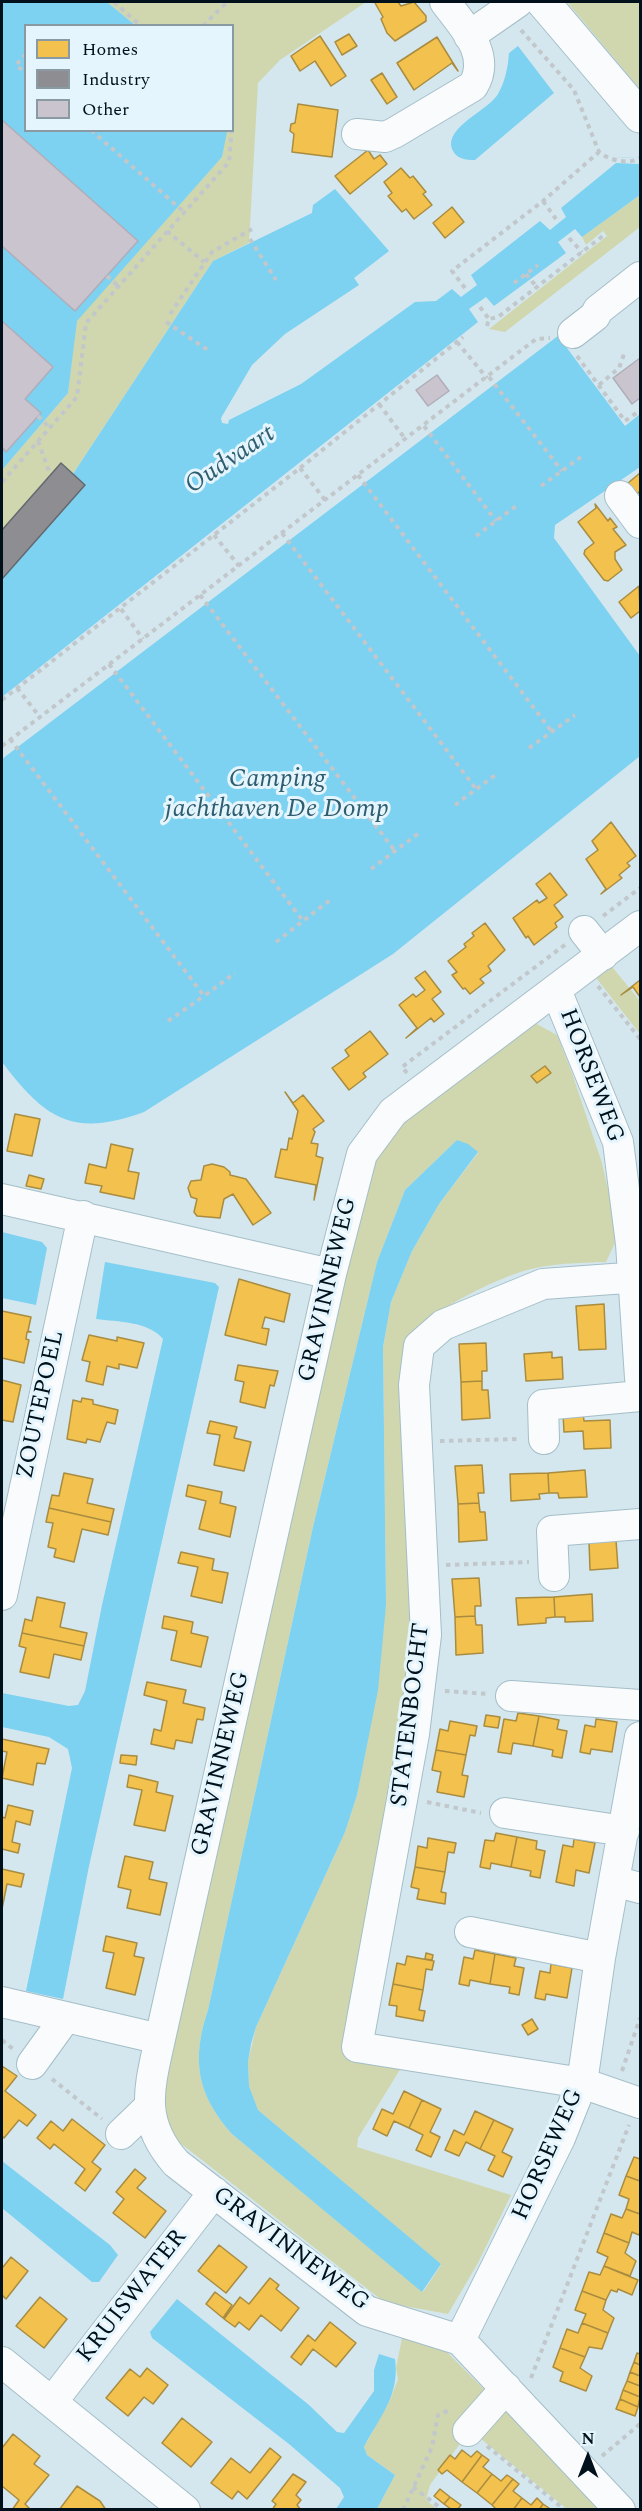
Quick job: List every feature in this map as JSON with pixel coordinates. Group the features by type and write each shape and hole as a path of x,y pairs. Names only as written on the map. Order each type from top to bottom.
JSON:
{"main road":[{"path":"543,2 640,116"}],"street":[{"path":"357,134 385,137 394,133 473,86 481,74 480,58 470,36 445,2"},
{"path":"470,36 511,6"},
{"path":"578,337 598,310 640,277"},
{"path":"620,496 640,523"},
{"name":"GRAVINNEWEG","path":"620,2510 460,2340 367,2312 176,2163 160,2145 149,2107 150,2086 160,2039 331,1274 362,1154 393,1112 640,926"},
{"path":"584,931 594,962"},
{"name":"HORSEWEG","path":"556,990 618,1142 636,1244 640,1377"},
{"path":"2,1198 331,1274"},
{"name":"ZOUTEPOEL","path":"2,1595 83,1216"},
{"name":"STATENBOCHT","path":"582,2083 357,2048 403,1796 426,1635 414,1384 419,1346 443,1325 543,1284 637,1278"},
{"path":"544,1439 543,1405 640,1396"},
{"path":"554,1569 552,1530 640,1524"},
{"path":"512,1696 640,1705"},
{"name":"HORSEWEG","path":"460,2340 560,2138 582,2083 600,1958 627,1884 624,1831 640,1737"},
{"path":"505,1813 624,1831"},
{"path":"470,1932 600,1958"},
{"path":"2,2002 160,2039"},
{"path":"32,2064 66,2017"},
{"path":"582,2083 631,2099"},
{"path":"121,2134 149,2107"},
{"name":"KRUISWATER","path":"52,2402 214,2192"},
{"path":"2,2362 185,2510"},
{"path":"468,2431 513,2396"}],"path":[{"path":"114,2 139,24"},
{"path":"204,24 227,2"},
{"path":"511,6 574,90 599,152 616,160 637,161 640,159"},
{"path":"24,56 16,65 24,71"},
{"path":"93,132 184,212"},
{"path":"2,482 38,441 47,425 77,397 86,323 116,285 229,162 232,132"},
{"path":"465,288 452,271 543,201 599,152"},
{"path":"543,201 556,219"},
{"path":"170,314 212,252 252,229"},
{"path":"167,231 204,262"},
{"path":"489,320 498,317 604,235"},
{"path":"569,238 582,252"},
{"path":"250,239 276,280"},
{"path":"514,283 538,265"},
{"path":"526,274 536,286"},
{"path":"107,276 116,285"},
{"path":"480,307 489,320"},
{"path":"2,746 536,339 548,340 575,319 578,337 599,384 625,421 639,411"},
{"path":"487,326 489,320"},
{"path":"166,322 208,350"},
{"path":"2,700 121,609 463,337"},
{"path":"457,342 488,377 561,471"},
{"path":"599,384 619,368 624,354"},
{"path":"379,404 406,440"},
{"path":"38,416 47,425"},
{"path":"424,426 496,521"},
{"path":"38,441 50,474"},
{"path":"541,486 581,457"},
{"path":"300,468 326,500"},
{"path":"358,475 552,732"},
{"path":"476,536 516,506"},
{"path":"282,533 476,789"},
{"path":"214,535 239,566"},
{"path":"200,595 394,851"},
{"path":"121,609 143,639"},
{"path":"109,664 303,921"},
{"path":"17,688 40,717"},
{"path":"529,748 574,715"},
{"path":"10,739 204,996"},
{"path":"455,805 498,773"},
{"path":"371,869 419,833"},
{"path":"421,1093 402,1067 640,888"},
{"path":"276,942 330,900"},
{"path":"594,962 640,1039"},
{"path":"168,1021 235,973"},
{"path":"417,1442 544,1439"},
{"path":"423,1566 554,1569"},
{"path":"420,1689 512,1696"},
{"path":"403,1796 487,1815 505,1813"},
{"name":"HORSEWEG","path":"513,2396 631,2099 640,2018"},
{"path":"2,2040 121,2134"},
{"path":"584,2471 640,2424"},
{"path":"468,2431 565,2510"},
{"path":"413,2487 443,2510"}],"green space":[{"path":"107,2 366,2 280,60 258,83 249,243 213,261 73,474 61,463 2,530 2,470 68,393 76,321 222,157 226,132 234,132 234,24 134,24"},
{"path":"567,2 640,2 640,89"},
{"path":"640,195 640,227 505,332 489,329 607,236 603,231 586,245 582,237"},
{"path":"609,963 640,1001 640,1034 593,974"},
{"path":"533,1022 557,1035 602,1163 612,1207 615,1243 606,1262 556,1265 527,1270 475,1291 427,1320 416,1663 353,2027 401,2068 358,2138 357,2147 511,2195 478,2263 448,2314 393,2304 379,2298 166,2132 158,2097 372,1156 406,1116","holes":["457,1140 478,1153 439,1204 412,1251 391,1302 383,1347 386,1605 357,1795 345,1832 256,2027 248,2062 249,2086 258,2110 441,2265 423,2292 232,2134 211,2105 200,2076 199,2061 203,2028 313,1527 377,1262 405,1190"]},
{"path":"403,2333 441,2346 603,2509 567,2509 470,2430 430,2485 426,2500 437,2509 377,2509 395,2475 367,2455 364,2447 390,2400 398,2379 396,2368"}],"water":[{"path":"2,2 107,2 134,24 24,24 24,132 227,132 222,157 77,321 68,393 2,470"},
{"path":"518,46 554,93 475,160 459,157 452,149 451,141 455,133 498,94 506,74 509,53"},
{"name":"Oudvaart","path":"640,154 640,195 582,237 575,229 558,242 566,253 494,306 486,297 469,309 478,322 2,697 2,579 85,485 73,474 213,261 312,213 313,205 335,189 389,251 354,278 359,285 285,334 252,365 221,418 222,423 228,424 229,420 301,384 415,302 436,301 452,289 461,297 477,285 471,275 540,221 550,230 566,217 561,208 616,163 616,157 636,158"},
{"name":"Camping jachthaven De Domp","path":"567,329 564,344 625,426 640,414 640,467 555,525 554,538 640,656 640,756 393,954 144,1112 119,1120 79,1123 47,1110 32,1098 2,1062 2,759"},
{"path":"457,1140 468,1144 478,1152 439,1204 412,1251 391,1302 383,1347 386,1605 378,1690 357,1795 345,1832 256,2027 248,2062 249,2086 258,2110 441,2264 422,2292 232,2134 211,2105 200,2076 199,2061 203,2028 313,1527 377,1262 405,1190"},
{"path":"2,1232 42,1242 47,1248 36,1305 2,1298"},
{"path":"105,1262 215,1283 219,1287 89,1866 63,1999 26,1991 72,1768 68,1749 49,1737 2,1727 2,1693 69,1706 78,1705 85,1691 102,1605 163,1339 157,1333 141,1326 96,1319"},
{"path":"2,2161 110,2245 118,2255 99,2282 92,2282 2,2208"},
{"path":"177,2299 309,2405 337,2432 344,2433 374,2391 374,2370 379,2354 395,2359 395,2384 392,2395 364,2447 367,2455 395,2475 377,2509 336,2509 344,2497 340,2488 289,2444 152,2338 150,2332"}],"pier":[{"path":"640,151 639,164 616,163 616,157 636,158 635,154"}],"building: Homes":[{"path":"398,2 401,6 414,2 426,16 426,21 395,41 387,33 381,19 383,17 375,3"},
{"path":"349,34 357,46 342,55 335,42"},
{"path":"320,36 346,76 331,86 315,61 300,71 291,56"},
{"path":"437,37 458,71 452,63 414,90 397,63"},
{"path":"382,73 397,97 387,104 371,80"},
{"path":"298,104 338,110 332,157 292,152 294,134 290,131 291,124 295,123"},
{"path":"368,150 374,159 380,155 387,164 350,194 335,176"},
{"path":"401,168 410,178 413,176 426,192 423,194 432,205 414,219 406,209 402,212 388,196 392,193 384,182"},
{"path":"452,207 464,222 445,238 433,223"},
{"path":"640,473 640,491 637,494 628,483"},
{"path":"595,504 608,521 610,518 617,527 613,529 626,545 615,552 615,559 622,570 608,581 604,580 584,554 585,550 594,543 578,522 596,508"},
{"path":"639,586 640,611 631,618 619,602"},
{"path":"611,822 636,856 627,863 630,866 619,875 622,878 601,894 606,889 586,859 598,850 592,841"},
{"path":"550,873 567,895 554,905 563,917 555,923 557,927 534,945 528,936 526,938 513,918 537,900 539,903 547,898 536,884"},
{"path":"485,923 505,950 488,966 491,971 480,979 484,983 470,994 452,975 457,972 448,961 466,947 464,944 474,936 472,933"},
{"path":"425,971 441,992 432,999 444,1014 434,1022 431,1018 406,1038 417,1028 399,1005 413,994 416,997 425,990 415,978"},
{"path":"640,980 640,997 633,987 621,995"},
{"path":"370,1031 388,1054 363,1073 366,1077 349,1090 332,1068 349,1056 345,1050"},
{"path":"545,1066 551,1073 537,1083 531,1076"},
{"path":"285,1092 293,1103 303,1095 324,1121 313,1129 315,1132 311,1143 318,1144 316,1156 323,1158 314,1200 316,1185 275,1177 281,1149 287,1150 289,1138 292,1139 298,1111"},
{"path":"15,1114 40,1119 32,1156 7,1151"},
{"path":"111,1144 133,1149 128,1171 139,1173 134,1199 100,1192 102,1186 85,1183 89,1164 106,1168"},
{"path":"212,1164 224,1167 230,1175 246,1179 271,1213 253,1225 233,1194 224,1199 220,1218 197,1216 194,1212 197,1199 191,1197 188,1188 191,1181 201,1180 204,1166"},
{"path":"29,1175 44,1179 41,1189 26,1186"},
{"path":"239,1279 290,1294 284,1322 265,1317 262,1328 269,1329 266,1345 225,1335"},
{"path":"604,1304 606,1349 579,1350 576,1306"},
{"path":"2,1311 31,1317 28,1331 31,1332 27,1332 26,1339 29,1340 24,1363 2,1358"},
{"path":"89,1335 117,1341 117,1337 144,1343 137,1368 119,1364 119,1369 107,1366 103,1385 86,1381 90,1362 82,1360"},
{"path":"486,1343 487,1371 482,1371 482,1381 461,1382 459,1344"},
{"path":"552,1352 552,1358 562,1357 563,1379 526,1381 524,1354"},
{"path":"238,1365 278,1371 274,1386 270,1385 265,1408 240,1402 244,1382 235,1380"},
{"path":"2,1380 21,1385 13,1422 2,1420"},
{"path":"482,1381 482,1390 488,1390 490,1418 462,1420 461,1382"},
{"path":"82,1398 93,1400 93,1404 118,1410 115,1424 107,1422 100,1442 87,1439 86,1443 67,1439 73,1400 81,1402"},
{"path":"583,1413 584,1421 610,1420 611,1448 584,1449 583,1431 564,1432 563,1414"},
{"path":"210,1421 237,1427 234,1438 251,1442 244,1471 214,1465 220,1435 207,1433"},
{"path":"482,1465 484,1493 478,1493 479,1503 458,1504 455,1466"},
{"path":"585,1470 587,1497 559,1498 558,1493 549,1493 548,1473"},
{"path":"64,1473 93,1479 87,1503 114,1509 111,1522 49,1508 52,1495 59,1496"},
{"path":"548,1473 549,1493 539,1494 540,1499 511,1501 510,1474"},
{"path":"188,1485 222,1492 220,1503 236,1507 230,1537 199,1529 206,1501 186,1496"},
{"path":"479,1503 480,1512 485,1512 487,1540 459,1542 458,1504"},
{"path":"49,1508 111,1522 108,1535 82,1529 74,1562 54,1557 56,1549 48,1547 53,1523 46,1522"},
{"path":"616,1540 618,1568 590,1570 589,1541"},
{"path":"181,1552 214,1559 212,1570 228,1573 222,1603 191,1596 198,1567 178,1563"},
{"path":"479,1578 481,1606 475,1606 475,1616 455,1617 452,1579"},
{"path":"592,1594 593,1621 565,1622 565,1617 555,1617 554,1597"},
{"path":"37,1597 65,1603 60,1627 87,1633 84,1646 22,1633 25,1619 32,1621"},
{"path":"554,1597 555,1617 546,1618 546,1623 518,1625 516,1598"},
{"path":"164,1616 193,1622 191,1633 208,1637 201,1667 171,1660 177,1631 162,1628"},
{"path":"475,1616 476,1625 482,1625 483,1653 456,1655 455,1617"},
{"path":"22,1633 84,1646 81,1660 54,1654 49,1678 20,1672 26,1648 19,1646"},
{"path":"147,1682 186,1690 183,1703 205,1708 203,1720 197,1719 192,1743 176,1740 174,1749 151,1744 154,1729 161,1731 167,1701 144,1695"},
{"path":"518,1713 539,1716 533,1746 513,1743 511,1754 498,1752 504,1719 516,1721"},
{"path":"486,1715 500,1717 498,1728 484,1726"},
{"path":"539,1716 559,1720 557,1729 567,1731 562,1758 552,1756 553,1750 533,1746"},
{"path":"596,1719 617,1722 612,1752 591,1749 590,1754 580,1752 585,1725 595,1727"},
{"path":"450,1721 477,1726 475,1736 470,1735 466,1755 436,1750 440,1729 448,1731"},
{"path":"2,1739 49,1749 45,1764 37,1763 33,1785 2,1778 7,1752 2,1751"},
{"path":"436,1750 466,1755 462,1775 468,1776 464,1797 437,1792 441,1772 432,1770"},
{"path":"121,1755 137,1756 136,1765 120,1763"},
{"path":"129,1775 158,1782 156,1792 173,1796 165,1831 134,1825 142,1790 127,1787"},
{"path":"8,1805 33,1811 30,1825 16,1821 12,1842 20,1844 18,1853 2,1849 2,1817 5,1818"},
{"path":"496,1833 517,1837 511,1867 491,1863 490,1869 480,1867 485,1840 494,1841"},
{"path":"517,1837 537,1841 536,1849 545,1851 540,1878 530,1876 531,1871 511,1867"},
{"path":"428,1838 456,1843 454,1853 448,1852 445,1872 415,1867 418,1846 427,1848"},
{"path":"574,1839 595,1843 589,1873 576,1870 574,1886 556,1882 563,1845 573,1847"},
{"path":"125,1856 153,1862 149,1879 167,1883 160,1915 127,1908 131,1890 118,1887"},
{"path":"415,1867 445,1872 441,1892 446,1893 445,1904 417,1899 419,1889 411,1887"},
{"path":"2,1869 24,1874 21,1887 7,1884 2,1909"},
{"path":"106,1936 137,1943 134,1956 144,1958 135,1995 106,1988 114,1953 103,1951"},
{"path":"475,1950 495,1954 490,1984 470,1980 469,1986 459,1984 464,1957 473,1959"},
{"path":"426,1953 433,1955 432,1960 425,1959"},
{"path":"495,1954 516,1958 514,1966 524,1968 519,1995 509,1993 510,1987 490,1984"},
{"path":"407,1956 434,1961 432,1970 426,1969 423,1990 393,1984 397,1963 405,1965"},
{"path":"551,1964 572,1968 567,1998 546,1994 545,2000 535,1998 540,1971 550,1973"},
{"path":"393,1984 423,1990 419,2010 425,2011 423,2021 396,2016 397,2006 389,2005"},
{"path":"532,2019 538,2029 528,2035 522,2025"},
{"path":"2,2066 17,2076 5,2091 36,2115 27,2126 19,2120 4,2138 2,2136"},
{"path":"404,2091 422,2100 409,2128 394,2121 387,2136 373,2129 382,2109 393,2114"},
{"path":"422,2100 441,2109 430,2132 440,2137 431,2157 416,2150 423,2135 409,2128"},
{"path":"475,2111 494,2120 480,2149 466,2142 459,2156 445,2150 454,2130 464,2135"},
{"path":"72,2119 105,2145 92,2162 101,2169 85,2191 75,2183 85,2169 54,2144 50,2149 37,2138 51,2121 63,2131"},
{"path":"494,2120 513,2129 502,2152 512,2157 503,2177 488,2170 495,2156 480,2149"},
{"path":"634,2157 640,2159 640,2181 626,2176"},
{"path":"135,2169 146,2178 137,2188 166,2211 145,2238 113,2213 124,2199 116,2192"},
{"path":"626,2176 640,2181 640,2214 626,2209 629,2199 619,2195"},
{"path":"626,2209 640,2214 639,2235 632,2232 629,2243 604,2233 611,2214 622,2218"},
{"path":"604,2233 629,2243 625,2253 636,2261 630,2276 604,2266 608,2257 597,2252"},
{"path":"219,2245 247,2267 226,2293 198,2271"},
{"path":"11,2257 28,2271 6,2299 2,2295 2,2266"},
{"path":"604,2266 638,2280 632,2295 618,2289 617,2292 611,2290 606,2300 582,2291 589,2272 600,2275"},
{"path":"270,2278 279,2285 276,2289 299,2308 281,2331 261,2315 249,2330 239,2322 235,2327 224,2319 240,2297 249,2304"},
{"path":"582,2291 606,2300 603,2310 614,2318 608,2333 582,2323 586,2314 575,2310"},
{"path":"215,2292 232,2305 223,2318 206,2304"},
{"path":"40,2297 67,2319 44,2348 16,2326"},
{"path":"330,2322 356,2343 336,2367 313,2349 301,2365 291,2357 308,2335 315,2341"},
{"path":"582,2323 608,2333 602,2349 589,2347 585,2357 560,2348 567,2329 578,2333"},
{"path":"560,2348 585,2357 580,2368 592,2376 586,2391 560,2381 563,2372 553,2367"},
{"path":"637,2353 640,2354 640,2365 634,2362"},
{"path":"634,2362 640,2365 640,2376 630,2372"},
{"path":"147,2368 168,2385 153,2404 144,2397 128,2416 106,2398 130,2369 140,2377"},
{"path":"630,2372 640,2376 640,2386 627,2381"},
{"path":"627,2381 640,2386 640,2397 623,2390"},
{"path":"623,2390 640,2397 638,2407 620,2399"},
{"path":"620,2399 638,2407 635,2416 616,2409"},
{"path":"182,2418 212,2442 191,2467 162,2443"},
{"path":"13,2434 40,2456 34,2464 49,2475 25,2504 31,2510 12,2510 19,2500 2,2486 2,2448"},
{"path":"270,2448 281,2457 247,2499 238,2491 232,2499 211,2483 231,2458 250,2473"},
{"path":"462,2450 471,2457 477,2451 482,2455 462,2482 447,2470 442,2474 438,2470 450,2455 455,2459"},
{"path":"482,2455 489,2460 483,2467 492,2474 477,2493 462,2482"},
{"path":"293,2474 306,2482 296,2495 301,2500 297,2505 301,2510 272,2510 276,2504 272,2501"},
{"path":"492,2474 501,2481 507,2475 513,2479 492,2505 477,2493"},
{"path":"513,2479 519,2484 513,2491 522,2498 513,2510 497,2510 492,2505"},
{"path":"77,2486 100,2501 106,2510 59,2510"},
{"path":"440,2489 450,2497 444,2504 434,2496"},
{"path":"450,2497 461,2505 457,2510 452,2510 444,2504"},
{"path":"522,2498 531,2505 537,2498 543,2504 539,2510 513,2510"},
{"path":"543,2504 549,2508 548,2510 539,2510"}],"building: Industry":[{"path":"61,463 85,485 2,579 2,530"}],"building: Other":[{"path":"2,120 138,241 75,311 2,246"},
{"path":"2,321 53,367 25,399 41,413 6,452 2,447"},
{"path":"640,358 640,398 632,404 613,378"},
{"path":"437,375 449,391 428,406 416,390"}]}
